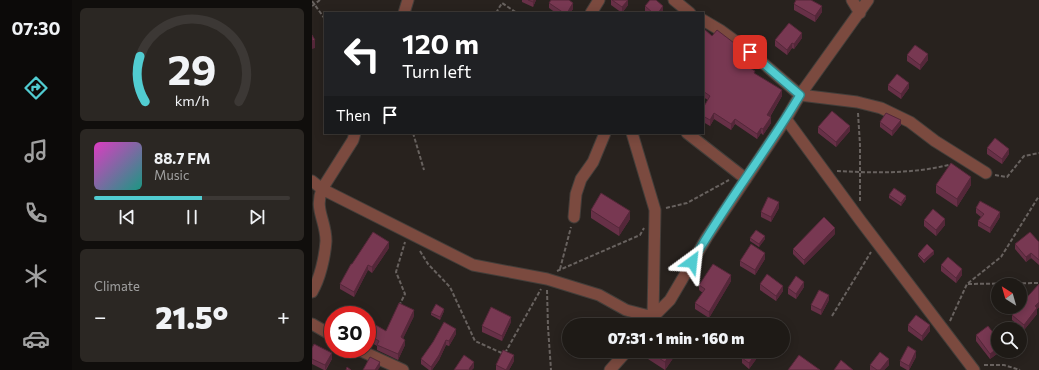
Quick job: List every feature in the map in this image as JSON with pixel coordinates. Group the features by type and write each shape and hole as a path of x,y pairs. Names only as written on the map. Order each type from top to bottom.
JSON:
{"street":[{"path":"404,12 408,0"},
{"path":"592,12 599,0"},
{"path":"674,0 689,12"},
{"path":"852,0 860,13"},
{"path":"653,318 670,300 743,176 786,119 800,95 868,0"},
{"path":"704,21 720,30 750,52 800,95 857,102 881,108 910,122 986,174"},
{"path":"786,119 876,242 972,367"},
{"path":"312,292 323,258 326,240 324,227 318,209 319,198 322,189 353,140 355,134"},
{"path":"574,217 576,194 581,179 593,162 605,134"},
{"path":"632,134 656,210 650,318"},
{"path":"688,134 743,176"},
{"path":"312,181 322,189 473,265 547,279 598,295 643,318"},
{"path":"312,324 324,331"},
{"path":"376,357 404,370"},
{"path":"610,370 621,358"}],"path":[{"path":"313,5 320,0"},
{"path":"312,1 313,5 324,18"},
{"path":"497,12 502,3 516,12"},
{"path":"857,102 860,172 860,220"},
{"path":"413,134 424,170"},
{"path":"986,174 1007,177 1024,156 1039,153"},
{"path":"824,170 860,172 929,170 966,160"},
{"path":"501,359 547,279 560,269 640,235 656,210 687,203 743,176"},
{"path":"945,332 967,284 1001,257 1039,196"},
{"path":"560,269 574,217"},
{"path":"398,308 405,294 396,272 408,233"},
{"path":"408,233 428,264 450,287 475,341 504,354"},
{"path":"832,316 876,242"},
{"path":"547,279 551,370"},
{"path":"967,284 1039,283"},
{"path":"972,367 1004,365 1020,370"}],"building":[{"path":"551,0 569,0 573,3 568,12 562,12 549,3"},
{"path":"612,0 628,0 622,7"},
{"path":"650,0 656,0 663,6 659,12 652,12 645,6"},
{"path":"796,0 811,0 822,6 815,16 794,4"},
{"path":"789,23 802,33 794,44 792,43 787,50 775,40"},
{"path":"704,29 712,36 717,30 738,46 735,51 749,62 747,66 755,71 754,73 782,90 767,115 771,117 763,129 761,128 757,134 735,119 731,124 714,113 710,120 704,117 704,106 710,96 704,92"},
{"path":"915,45 928,54 920,65 907,55"},
{"path":"897,74 909,83 901,94 888,85"},
{"path":"832,111 850,126 836,142 818,127"},
{"path":"886,113 901,120 892,131 880,122"},
{"path":"995,138 1009,149 1002,159 987,148"},
{"path":"951,163 971,177 957,199 936,185"},
{"path":"894,188 906,196 901,203 889,195"},
{"path":"601,193 630,211 619,228 591,210"},
{"path":"768,197 779,202 771,217 761,212"},
{"path":"980,201 1000,212 990,228 978,221 984,214 976,208"},
{"path":"933,209 945,219 936,230 924,220"},
{"path":"824,217 835,228 804,260 793,249"},
{"path":"756,230 765,236 759,244 750,238"},
{"path":"373,232 389,242 372,267 368,265 354,292 340,284 351,264"},
{"path":"1030,232 1039,242 1039,260 1031,253 1026,257 1015,244"},
{"path":"751,244 765,253 755,270 740,261"},
{"path":"927,244 934,251 924,260 918,254"},
{"path":"948,257 962,269 956,278 941,265"},
{"path":"713,264 731,275 709,312 695,303 705,289 699,285"},
{"path":"767,274 783,286 776,296 760,284"},
{"path":"796,276 804,282 796,294 788,288"},
{"path":"1039,284 1039,302 1035,306 1037,308 1026,322 1020,322 1012,315 1027,314 1027,297"},
{"path":"819,290 829,295 821,310 811,305"},
{"path":"399,303 414,310 401,337 405,340 398,354 377,345 379,341 376,339 376,325 386,331"},
{"path":"436,304 444,309 440,317 431,313"},
{"path":"491,307 511,317 502,336 482,326"},
{"path":"916,315 930,325 922,336 908,325"},
{"path":"444,322 456,329 449,341 446,340 431,367 421,359 433,342"},
{"path":"988,326 991,330 991,353 990,354 976,335"},
{"path":"314,344 324,349 324,358 329,358 325,365 312,359 312,348"},
{"path":"908,346 916,351 909,366 900,361"},
{"path":"503,350 514,355 506,370 496,365"},
{"path":"880,352 889,359 880,370 877,370 870,365"},
{"path":"464,355 474,362 469,369 470,370 454,370"},
{"path":"799,355 820,370 788,370"},
{"path":"369,358 380,362 375,370 363,370"},
{"path":"659,358 668,358 665,362"},
{"path":"742,358 753,358 749,363"},
{"path":"841,360 853,370 834,370"}],"route":[{"path":"692,262 706,237 786,119 800,95 750,52"}]}
